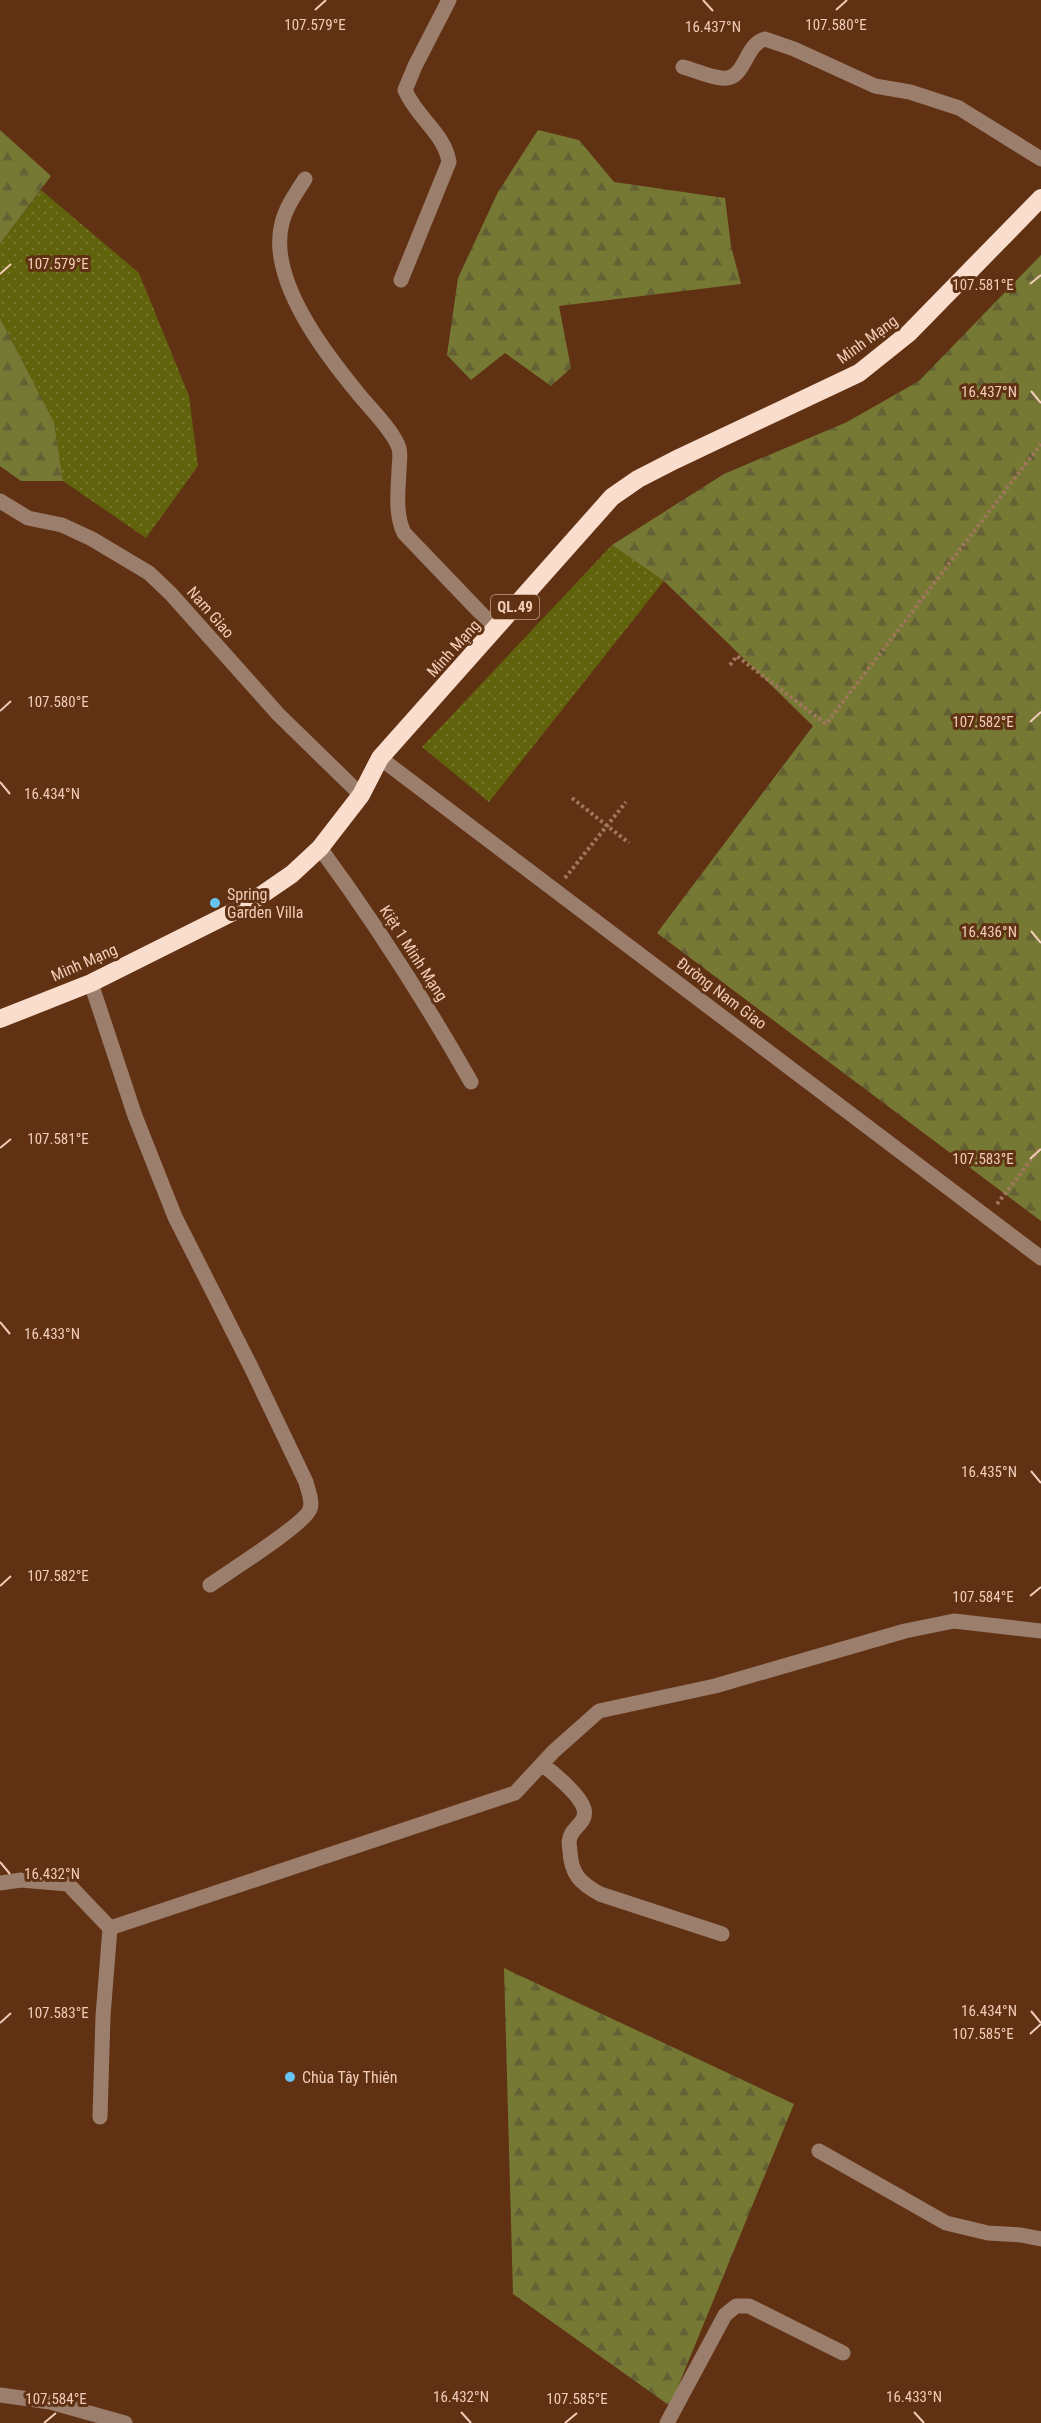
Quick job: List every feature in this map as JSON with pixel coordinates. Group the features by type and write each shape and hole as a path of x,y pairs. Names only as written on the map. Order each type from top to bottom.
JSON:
{"highway":[{"name":"Minh Mạng","path":"0,1019 91,983 247,904 292,874 320,848 361,795 381,758 612,497 638,479 675,460 859,373 909,333 1041,198"}],"street":[{"path":"401,280 449,162 447,149 410,101 405,90 448,0"},
{"path":"683,67 722,79 732,77 739,71 755,44 765,39 794,49 875,86 910,92 959,108 1041,159"},
{"path":"305,179 285,211 281,226 280,247 284,273 292,292 330,359 400,449 398,520 404,534 496,628"},
{"name":"Nam Giao","path":"0,501 28,518 62,525 92,539 149,573 171,594 278,714 361,795"},
{"name":"Đường Nam Giao","path":"381,758 1041,1258"},
{"name":"Kiệt 1 Minh Mạng","path":"320,848 363,907 439,1024 471,1082"},
{"path":"91,983 135,1116 170,1208 251,1367 306,1482 311,1501 310,1510 298,1523 210,1585"},
{"path":"110,1928 515,1792 599,1711 715,1686 905,1631 954,1621 1041,1631"},
{"path":"542,1764 561,1780 584,1808 584,1817 573,1831 569,1842 570,1863 575,1876 582,1884 600,1894 722,1934"},
{"path":"0,1883 21,1880 68,1884 110,1928 103,2016 100,2117"},
{"path":"819,2151 946,2223 988,2233 1022,2235 1041,2240"},
{"path":"667,2423 725,2315 736,2306 749,2306 843,2353"},
{"path":"0,2395 50,2402 125,2423"}],"path":[{"path":"730,665 737,656 826,724 1041,444"},
{"path":"572,798 629,843"},
{"path":"555,890 626,802"},
{"path":"988,1216 1041,1147"}],"shaded area":[{"path":"41,190 139,273 189,396 198,466 146,538 63,481 54,422 0,318 0,244"},
{"path":"612,545 664,581 489,802 422,747"}],"green space":[{"path":"0,130 51,176 0,244"},
{"path":"538,130 579,140 614,182 725,198 731,246 741,284 559,306 571,368 551,386 505,353 471,380 447,355 458,278 498,192"},
{"path":"1041,255 1041,1221 657,933 813,726 664,581 612,545 724,474 847,422 919,381"},
{"path":"0,318 54,422 63,481 21,481 0,466"},
{"path":"504,1968 794,2104 670,2406 513,2294"}],"place":[{"name":"Spring Garden Villa","path":"215,903"},
{"name":"Chùa Tây Thiên","path":"290,2077"}]}
